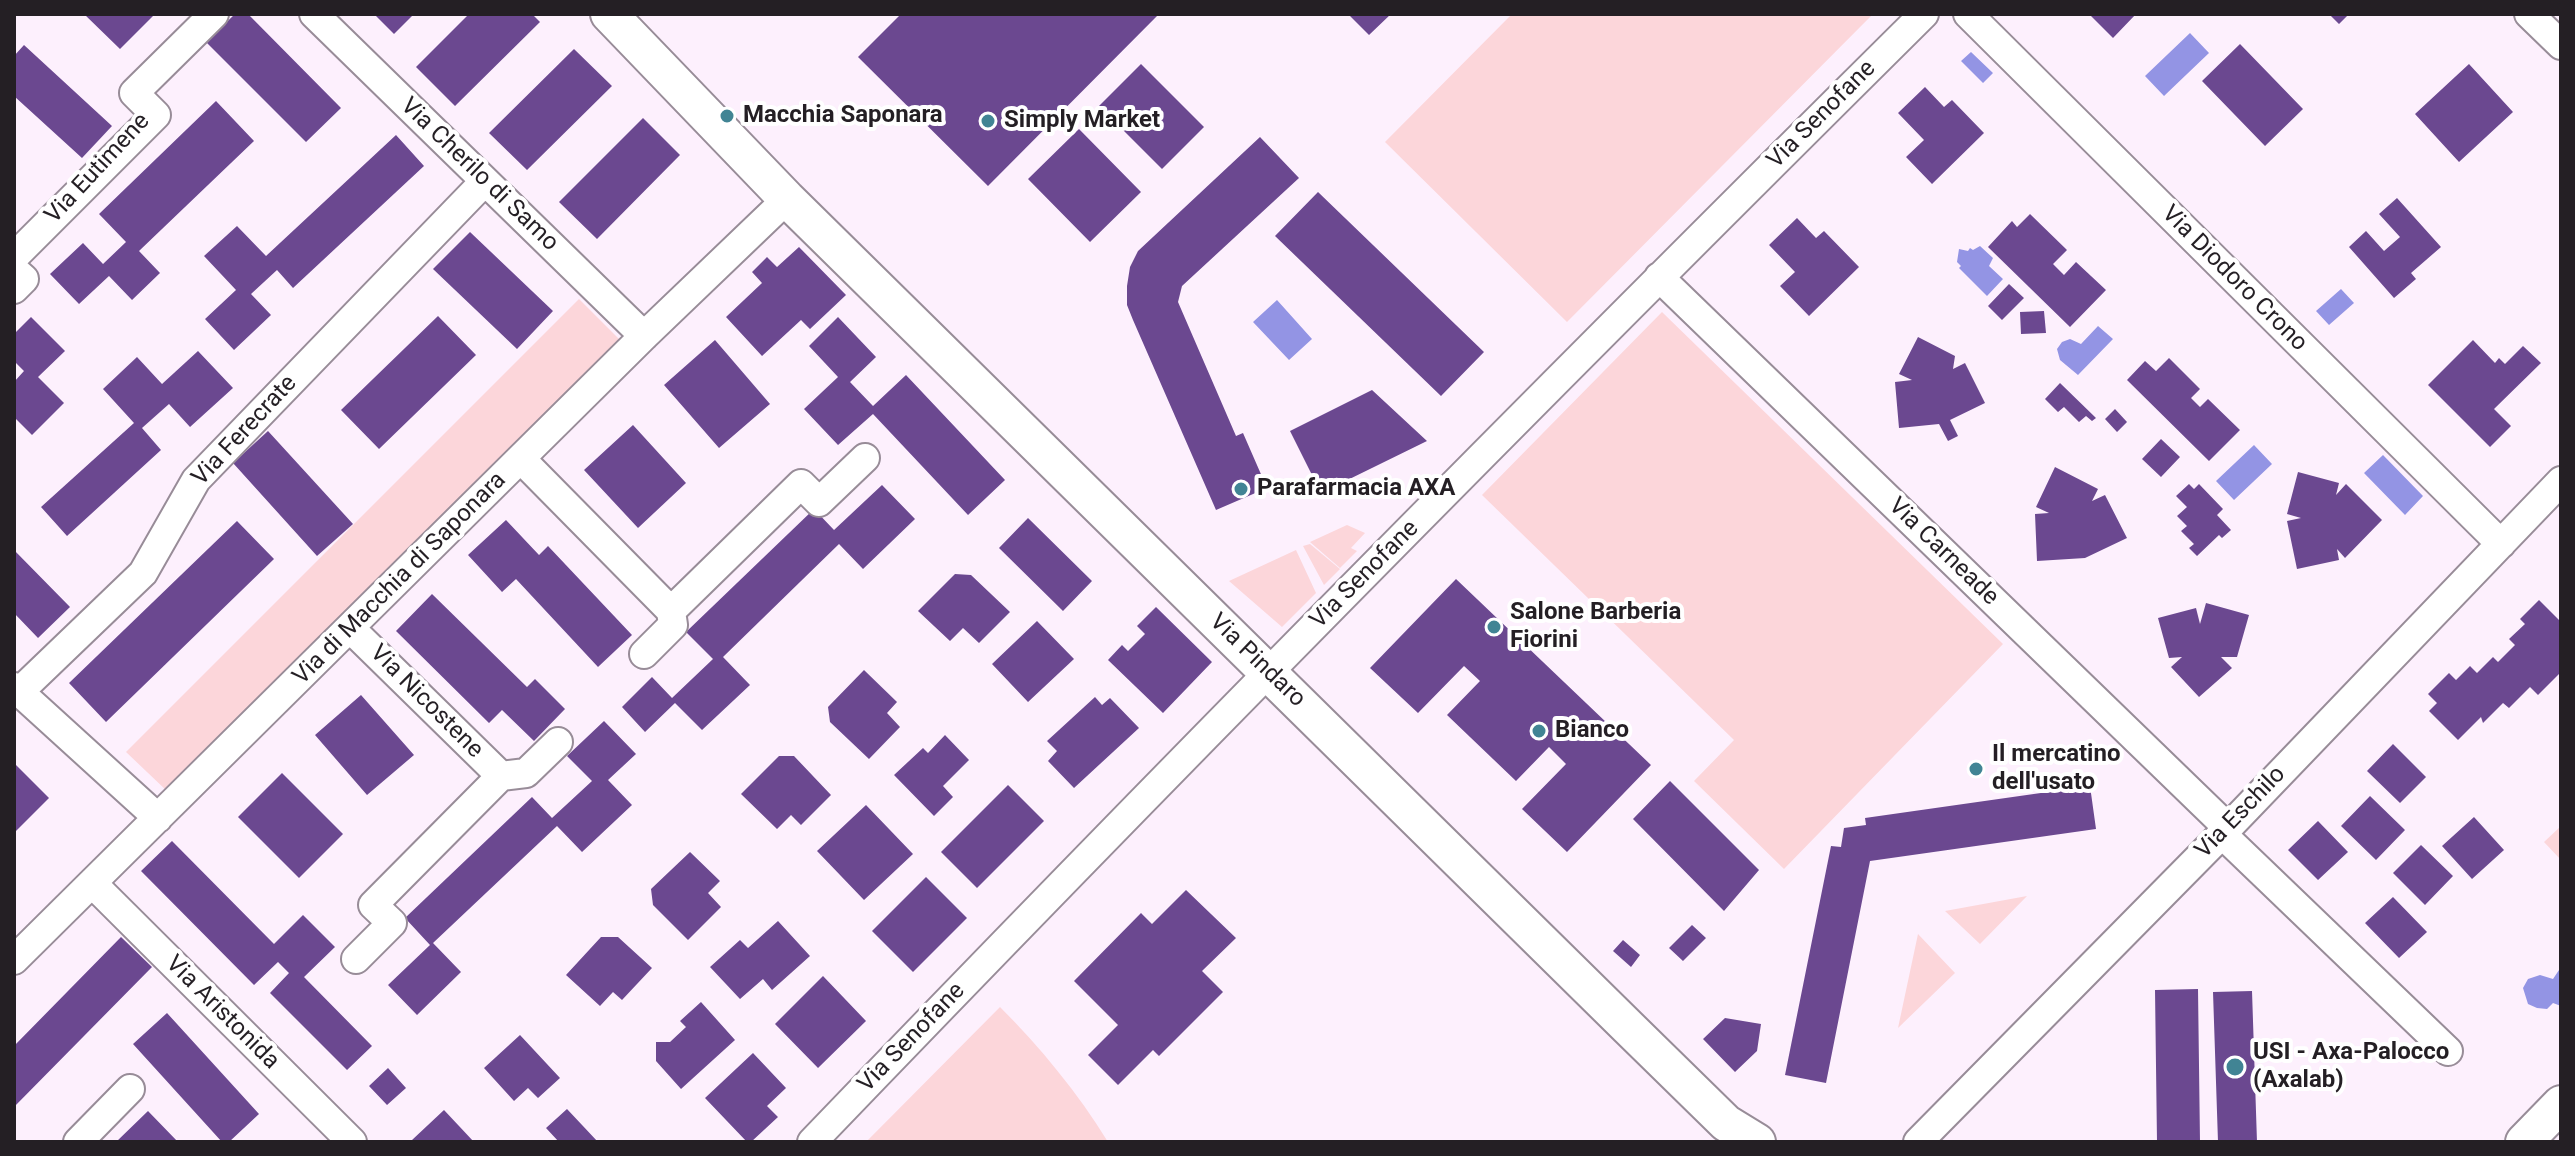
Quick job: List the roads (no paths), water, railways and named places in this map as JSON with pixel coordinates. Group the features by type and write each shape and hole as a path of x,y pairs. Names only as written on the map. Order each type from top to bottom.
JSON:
{"street":[{"name":"Via Eutimene","path":"14,257 156,115 134,93 214,14"},
{"name":"Via Cherilo di Samo","path":"314,14 644,336"},
{"name":"Via Pindaro","path":"609,14 787,199 1732,1133 1757,1142"},
{"name":"Via Senofane","path":"812,1142 1659,277 1924,14"},
{"name":"Via Diodoro Crono","path":"1968,14 2501,544"},
{"path":"2529,14 2561,45"},
{"name":"Via Ferecrate","path":"17,689 143,573 196,480 485,181"},
{"name":"Via di Macchia di Saponara","path":"14,960 644,336 787,199"},
{"path":"14,270 24,279 14,289"},
{"name":"Via Carneade","path":"1659,277 2448,1051"},
{"path":"671,611 801,484 819,502 865,458"},
{"path":"521,459 671,611 673,625 644,654"},
{"name":"Via Eschilo","path":"1918,1142 2224,831 2561,481"},
{"name":"Via Nicostene","path":"350,628 501,776"},
{"path":"17,689 158,818"},
{"name":"Via Nicostene","path":"356,959 392,923 373,905 501,776 526,773 558,742"},
{"name":"Via Aristonida","path":"93,884 352,1142"},
{"path":"78,1142 130,1089"},
{"path":"2537,1137 2561,1104"}],"water":[{"path":"2190,33 2209,53 2164,96 2145,76"},
{"path":"1971,52 1993,73 1983,83 1961,61"},
{"path":"1980,246 1993,258 1989,266 2003,279 1987,296 1959,268 1961,266 1957,262 1959,249 1968,251"},
{"path":"2341,289 2354,303 2329,325 2316,311"},
{"path":"1277,300 1312,339 1289,360 1253,322"},
{"path":"2098,326 2113,339 2078,375 2060,360 2057,349 2062,342 2070,339 2081,344"},
{"path":"2254,445 2272,464 2234,500 2216,481"},
{"path":"2383,455 2423,496 2405,515 2364,473"},
{"path":"2561,967 2561,1006 2553,1003 2547,1009 2528,1004 2523,988 2528,979 2540,975 2553,979"}],"place":[{"name":"Macchia Saponara","path":"727,116"},
{"name":"Simply Market","path":"988,121"},
{"name":"Parafarmacia AXA","path":"1241,489"},
{"name":"Salone Barberia Fiorini","path":"1494,627"},
{"name":"Bianco","path":"1539,731"},
{"name":"Il mercatino dell'usato","path":"1976,769"},
{"name":"USI - Axa-Palocco (Axalab)","path":"2235,1067"}]}
